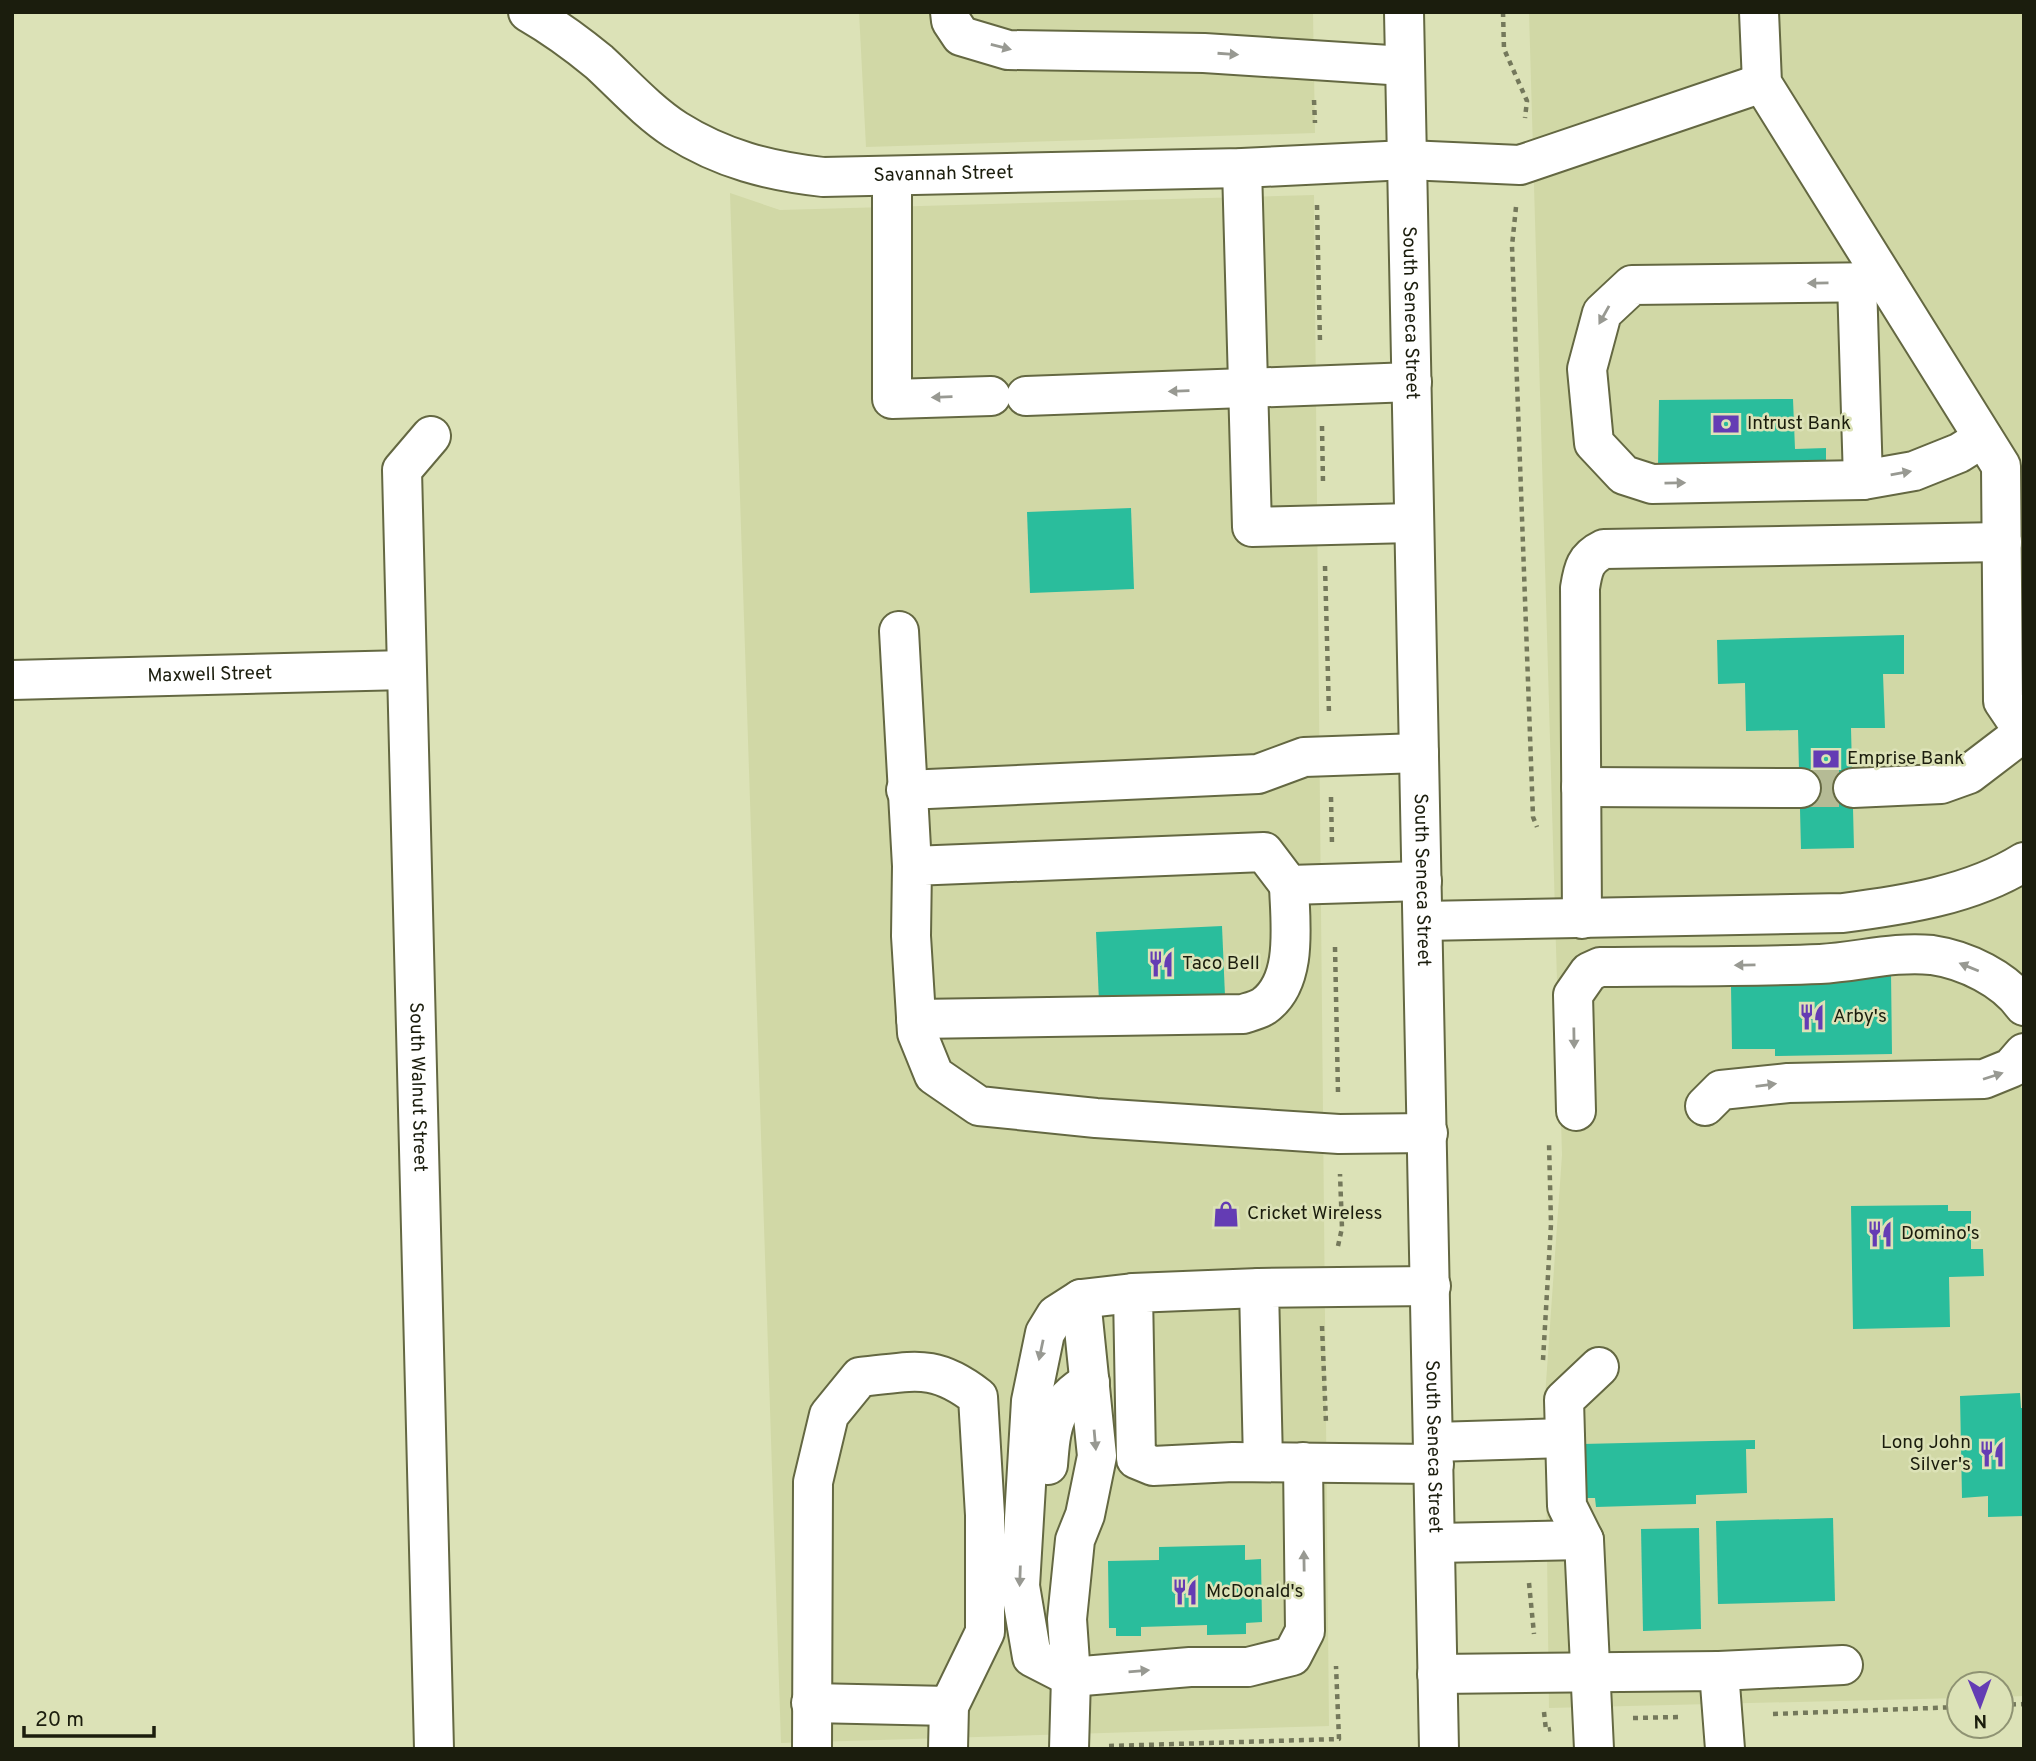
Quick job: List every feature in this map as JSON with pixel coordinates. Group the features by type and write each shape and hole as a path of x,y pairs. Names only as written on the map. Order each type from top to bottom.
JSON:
{"street":[{"name":"Savannah Street","path":"528,12 559,30 674,129 736,161 776,172 823,177 1242,168 1407,160 1520,165 1762,83"},
{"path":"950,12 951,21 961,36 1008,50 1204,53 1405,66"},
{"name":"South Seneca Street","path":"1404,12 1438,1749"},
{"path":"1759,12 1762,83 1871,282 2001,466 2003,701 2024,732 1969,774 1941,784 1853,788"},
{"path":"1242,168 1252,527 1412,523"},
{"path":"892,177 892,399 1412,382"},
{"path":"1871,282 1632,285 1602,313 1587,369 1594,443 1624,475 1652,484 1863,480 1914,471 1959,453 1983,438"},
{"path":"1863,480 1871,282"},
{"name":"South Walnut Street","path":"431,436 402,470 434,1749"},
{"path":"1583,919 1580,588 1583,568 1591,555 1604,549 2002,542"},
{"path":"899,631 912,866 911,936 916,1033 934,1075 979,1106 1096,1118 1339,1133 1428,1133"},
{"name":"Maxwell Street","path":"12,680 406,670"},
{"path":"906,790 1258,774 1304,757 1419,753"},
{"path":"1581,788 1801,788"},
{"path":"912,866 1264,852 1289,885 1290,947 1283,983 1264,1006 1243,1014 916,1019"},
{"path":"1423,921 1843,913 1894,906 1965,888 2024,862"},
{"path":"1289,885 1422,881"},
{"path":"1576,1111 1573,995 1589,972 1600,967 1824,964 1895,954 1934,956 1979,971 2002,983 2024,1006"},
{"path":"1705,1106 1721,1090 1788,1083 1984,1079 2011,1068 2024,1053"},
{"path":"1303,1462 1305,1631 1292,1656 1248,1667 1190,1667 1071,1677 1032,1657 1020,1586 1031,1401 1045,1333 1056,1315 1081,1299 1133,1293 1431,1286"},
{"path":"1259,1288 1263,1462"},
{"path":"1133,1293 1136,1459 1153,1466 1303,1462 1434,1453 1565,1438"},
{"path":"1069,1748 1071,1677 1067,1619 1075,1540 1085,1515 1097,1456 1081,1299"},
{"path":"1594,1749 1584,1540 1567,1506 1564,1400 1599,1367"},
{"path":"812,1749 813,1482 829,1415 860,1377 923,1371 954,1378 978,1397 985,1515 985,1632 949,1706 948,1749"},
{"path":"1436,1543 1584,1540"},
{"path":"1437,1674 1719,1671 1843,1665"},
{"path":"1719,1671 1725,1749"},
{"path":"811,1703 949,1706"}],"path":[{"path":"1069,1748 1339,1738"}],"shaded area":[{"path":"859,12 1313,12 1315,133 866,147"},
{"path":"1529,12 2024,12 2024,1696 2015,1696 2015,1670 1945,1670 1945,1698 1549,1708 1545,1397 1562,1155"},
{"path":"730,193 780,210 1314,195 1329,1726 781,1743"}],"building":[{"name":"Intrust Bank","path":"1793,399 1795,449 1826,448 1826,463 1658,467 1659,400"},
{"path":"1131,508 1134,589 1030,593 1027,512"},
{"name":"Emprise Bank","path":"1904,635 1904,674 1883,674 1885,728 1851,728 1854,848 1801,849 1798,730 1746,731 1745,683 1718,684 1717,640"},
{"name":"Taco Bell","path":"1222,926 1225,996 1099,1002 1096,932"},
{"name":"Arby's","path":"1891,972 1892,1054 1775,1056 1775,1049 1732,1049 1731,986 1774,985 1774,974"},
{"path":"1948,1205 1948,1211 1971,1211 1971,1249 1983,1249 1984,1276 1949,1277 1950,1327 1853,1329 1851,1206"},
{"name":"Long John Silver's","path":"2020,1393 2021,1408 2024,1408 2024,1516 1988,1517 1988,1496 1962,1498 1960,1396"},
{"path":"1755,1440 1755,1449 1746,1449 1747,1493 1696,1495 1696,1504 1596,1507 1595,1498 1583,1498 1582,1444"},
{"path":"1833,1518 1835,1601 1718,1604 1716,1521"},
{"path":"1699,1528 1701,1629 1643,1631 1641,1529"},
{"name":"McDonald's","path":"1245,1545 1245,1560 1261,1559 1262,1622 1246,1623 1246,1634 1207,1635 1207,1625 1141,1627 1141,1636 1116,1636 1116,1628 1109,1628 1108,1561 1159,1560 1159,1547"}],"tunnel":[{"path":"1801,788 1853,788"}],"place":[{"name":"Intrust Bank","path":"1726,424"},
{"name":"Emprise Bank","path":"1826,759"},
{"name":"Taco Bell","path":"1161,964"},
{"name":"Arby's","path":"1812,1017"},
{"name":"Cricket Wireless","path":"1226,1214"},
{"name":"Domino's","path":"1880,1234"},
{"name":"Long John Silver's","path":"1992,1454"},
{"name":"McDonald's","path":"1185,1592"}]}
